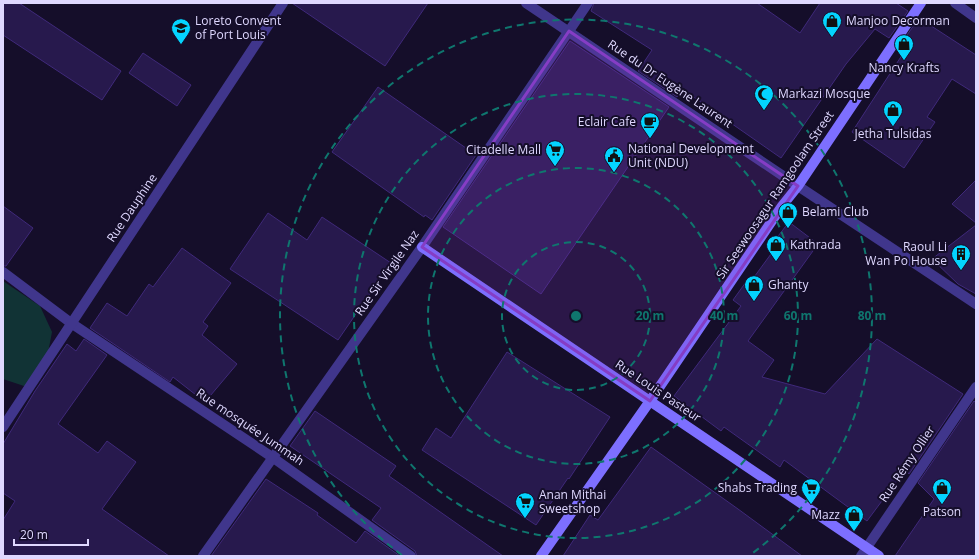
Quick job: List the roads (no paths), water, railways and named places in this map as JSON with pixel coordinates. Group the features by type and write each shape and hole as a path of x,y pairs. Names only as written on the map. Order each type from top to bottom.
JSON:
{"main road":[{"name":"Sir Seewoosagur Ramgoolam Street","path":"541,556 650,401 782,206 798,186 921,3"},
{"name":"Rue Louis Pasteur","path":"422,247 879,556"}],"street":[{"name":"Rue Dauphine","path":"3,427 284,3"},
{"name":"Rue du Dr Eugène Laurent","path":"526,3 976,304"},
{"name":"Rue Sir Virgile Naz","path":"203,556 272,456 422,247 588,3"},
{"path":"955,3 976,18"},
{"name":"Rue mosquée Jummah","path":"3,272 71,323 272,456 411,556"},
{"name":"Rue Rémy Ollier","path":"861,556 976,387"}],"place":[{"name":"Manjoo Decorman","path":"832,38"},
{"name":"Loreto Convent of Port Louis","path":"181,45"},
{"name":"Nancy Krafts","path":"904,61"},
{"name":"Markazi Mosque","path":"764,111"},
{"name":"Jetha Tulsidas","path":"893,127"},
{"name":"Eclair Cafe","path":"650,139"},
{"name":"Citadelle Mall","path":"555,167"},
{"name":"National Development Unit (NDU)","path":"614,173"},
{"name":"Belami Club","path":"788,229"},
{"name":"Kathrada","path":"776,262"},
{"name":"Raoul Li Wan Po House","path":"961,271"},
{"name":"Ghanty","path":"754,302"},
{"name":"Shabs Trading","path":"811,505"},
{"name":"Patson","path":"942,505"},
{"name":"Anan Mithai Sweetshop","path":"525,519"},
{"name":"Mazz","path":"854,532"}]}
